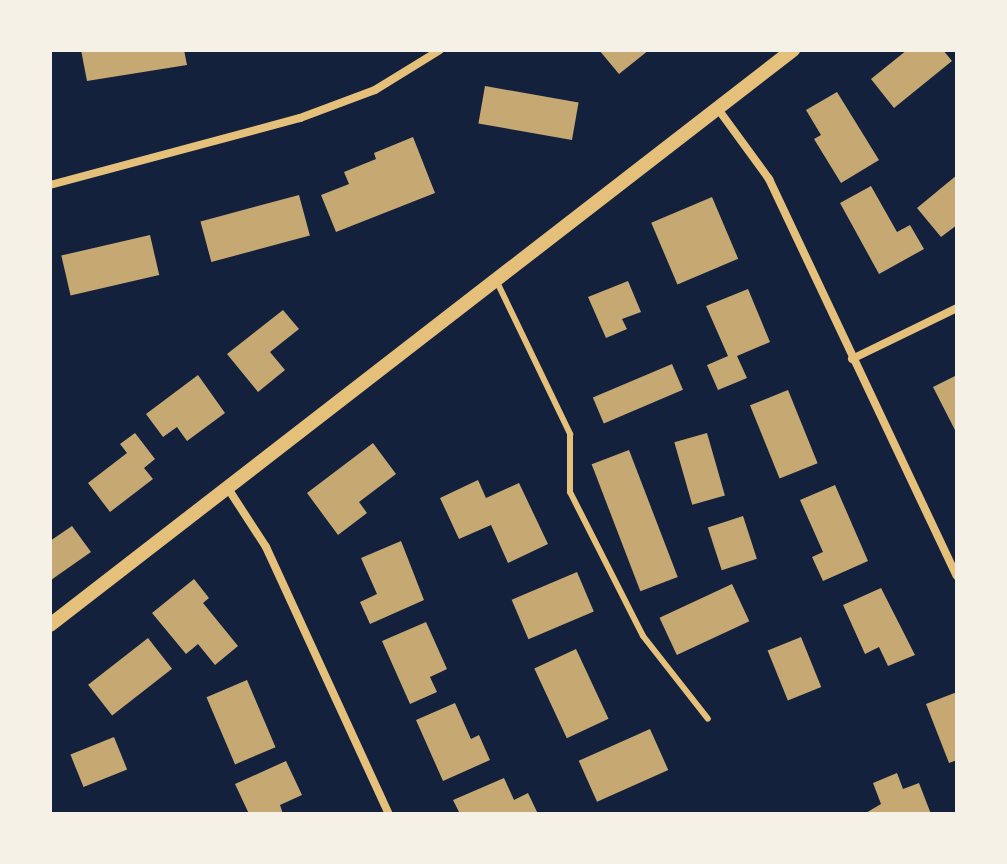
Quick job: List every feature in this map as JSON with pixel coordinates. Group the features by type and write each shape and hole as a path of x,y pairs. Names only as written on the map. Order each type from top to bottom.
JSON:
{"street":[{"path":"50,185 300,118 375,90 440,50"},
{"path":"50,625 229,490 793,50"},
{"path":"718,109 764,169 957,576"},
{"path":"852,359 957,308"},
{"path":"229,490 266,547 389,814"}],"lane":[{"path":"497,282 570,434 570,492 643,636 708,719"}],"building":[{"path":"81,50 184,50 187,65 87,81"},
{"path":"599,50 649,50 619,74"},
{"path":"907,50 943,50 952,61 894,108 871,79"},
{"path":"485,86 579,102 572,140 478,123"},
{"path":"837,92 879,160 841,183 814,139 821,135 806,110"},
{"path":"413,137 435,193 336,232 321,195 349,184 344,172 376,159 374,153"},
{"path":"957,175 957,225 941,237 917,208"},
{"path":"871,186 897,232 910,225 924,249 879,274 840,203"},
{"path":"299,195 310,236 211,262 200,221"},
{"path":"712,197 738,259 677,284 651,223"},
{"path":"150,235 159,275 71,295 61,255"},
{"path":"628,281 641,312 622,319 627,329 606,338 588,297"},
{"path":"748,289 770,342 737,356 747,378 718,390 707,365 728,356 706,306"},
{"path":"283,310 299,329 270,352 285,370 258,392 227,354"},
{"path":"672,364 683,390 604,423 593,398"},
{"path":"198,375 225,413 187,441 177,427 163,437 146,414"},
{"path":"957,375 957,434 933,387"},
{"path":"788,390 818,463 780,479 750,405"},
{"path":"135,433 155,459 144,468 153,479 110,512 88,483 127,453 120,444"},
{"path":"707,433 725,495 692,505 674,442"},
{"path":"373,443 396,474 359,502 367,513 338,535 307,493"},
{"path":"629,450 678,577 640,591 592,464"},
{"path":"478,480 486,498 519,483 548,544 508,563 491,525 459,539 440,498"},
{"path":"835,485 868,561 823,581 812,557 823,552 800,500"},
{"path":"743,516 757,559 722,570 708,527"},
{"path":"72,526 91,552 51,580 50,541"},
{"path":"401,541 424,600 370,624 360,602 377,594 361,558"},
{"path":"577,572 594,612 528,639 512,600"},
{"path":"194,579 209,598 203,603 238,646 215,665 198,644 186,654 152,613"},
{"path":"732,584 749,621 677,655 659,618"},
{"path":"881,588 915,655 888,666 879,647 865,654 843,605"},
{"path":"426,622 447,669 430,677 437,692 410,704 382,641"},
{"path":"801,637 821,687 788,701 768,650"},
{"path":"148,638 172,669 112,716 88,685"},
{"path":"576,649 609,719 567,738 534,668"},
{"path":"247,680 276,747 235,764 206,697"},
{"path":"957,692 957,760 949,763 926,704"},
{"path":"455,703 471,739 479,735 490,760 443,781 416,720"},
{"path":"650,729 668,770 597,802 579,761"},
{"path":"114,737 127,769 84,787 70,755"},
{"path":"286,761 302,795 280,805 283,814 249,814 235,784"},
{"path":"897,773 903,789 919,783 931,814 864,814 881,804 873,783"},
{"path":"504,778 514,800 528,793 538,814 460,814 453,800"}]}
